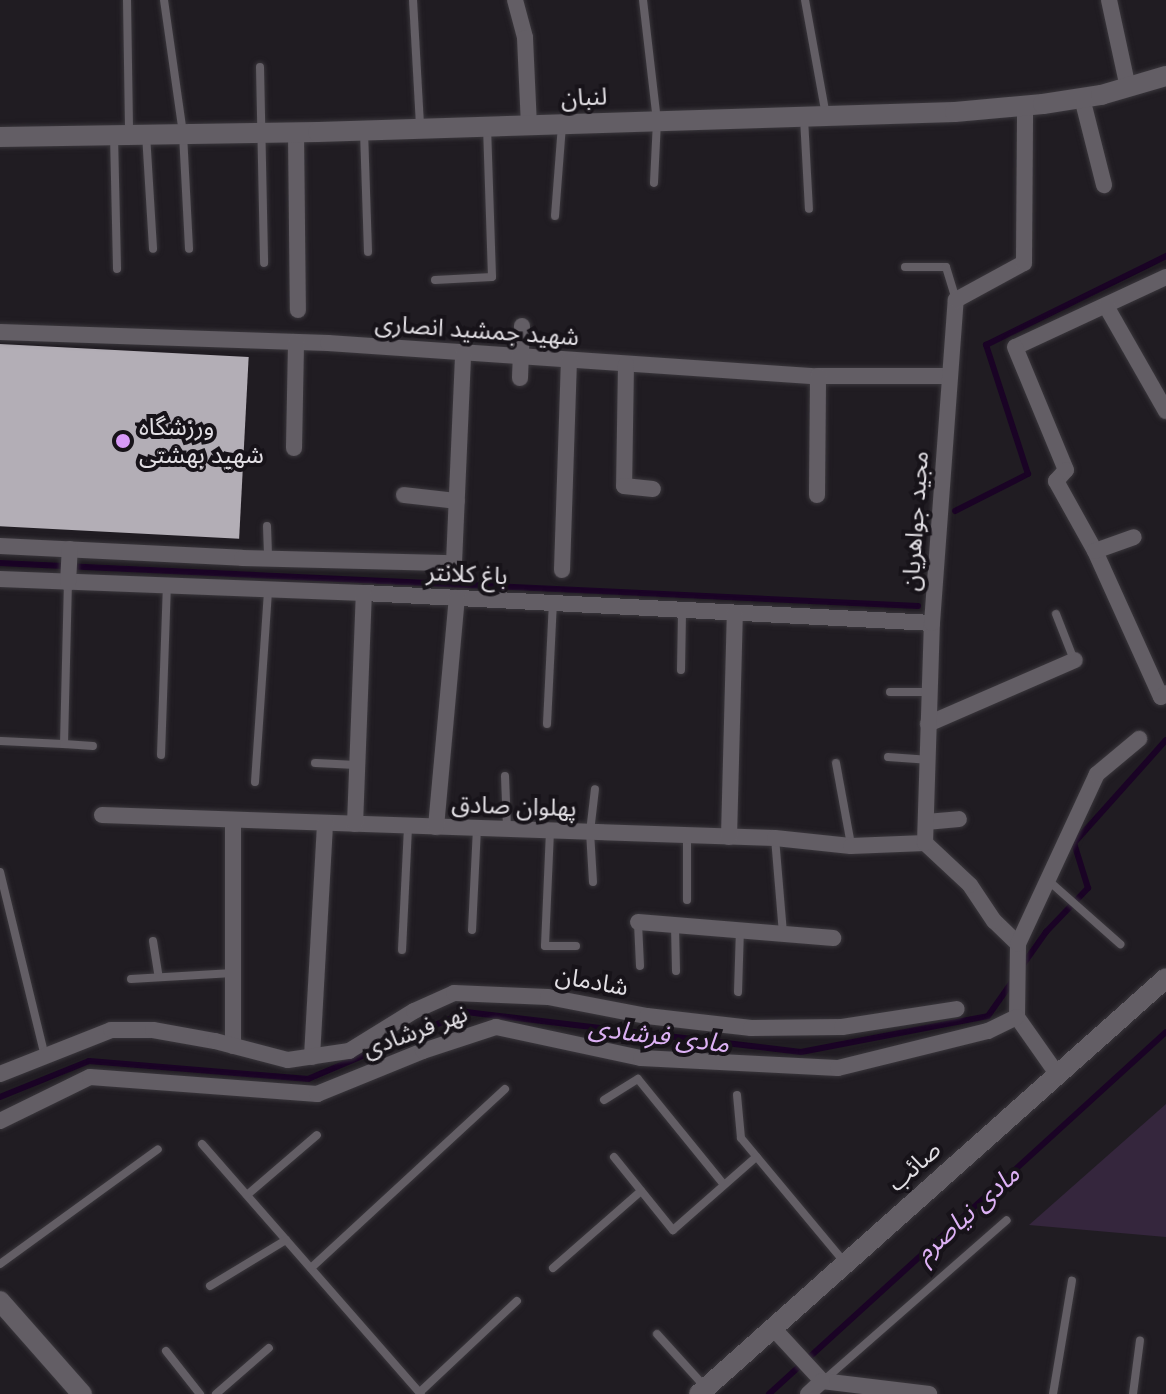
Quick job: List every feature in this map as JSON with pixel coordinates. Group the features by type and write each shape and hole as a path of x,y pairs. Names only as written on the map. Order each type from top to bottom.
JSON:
{"main road":[{"name":"لنبان","path":"0,137 364,130 826,116 1025,106 1082,98 1166,76"},
{"name":"صائب","path":"702,1391 1166,978"},
{"path":"0,1301 82,1394"}],"street":[{"path":"515,0 525,38 529,125"},
{"path":"1109,0 1128,88"},
{"path":"1082,98 1104,185"},
{"path":"956,300 1024,263 1025,106"},
{"path":"296,132 298,310"},
{"path":"1166,277 1015,347 1066,470 1056,481 1095,551 1161,697 1166,693"},
{"name":"مجید جواهریان","path":"925,843 932,623 956,300"},
{"path":"1106,306 1166,411"},
{"path":"520,378 522,326"},
{"name":"شهید جمشید انصاری","path":"0,332 296,342 818,376 950,376"},
{"path":"294,448 296,342"},
{"path":"404,495 457,501 463,354"},
{"path":"562,570 569,360"},
{"path":"626,364 624,486 653,489"},
{"path":"817,495 818,376"},
{"name":"باغ کلانتر","path":"0,546 268,559 454,563 457,501"},
{"path":"1095,551 1134,537"},
{"path":"68,583 70,549"},
{"name":"باغ کلانتر","path":"0,579 364,593 932,623"},
{"path":"355,824 364,593"},
{"path":"436,827 457,598"},
{"path":"729,837 735,614"},
{"path":"928,724 1075,660"},
{"path":"1057,1074 1017,1017 1018,944 1050,882 1066,835 1097,774 1139,739"},
{"name":"پهلوان صادق","path":"102,815 775,838 851,846 925,843"},
{"path":"926,822 959,819"},
{"path":"233,820 233,1046"},
{"path":"312,1057 325,823"},
{"path":"925,843 970,885 994,921 1018,944"},
{"path":"638,922 833,938"},
{"name":"شادمان","path":"0,1074 111,1030 153,1030 288,1060 349,1051 414,1011 454,993 548,997 647,1016 751,1028 842,1027 957,1009"},
{"name":"نهر فرشادی","path":"0,1121 90,1077 317,1094 423,1051 496,1027 641,1058 838,1068 988,1031 1017,1017"},
{"path":"773,1328 822,1381 929,1394"},
{"path":"808,1394 822,1381"}],"lane":[{"path":"117,269 129,135 127,0"},
{"path":"164,0 183,134 189,249"},
{"path":"413,0 420,128"},
{"path":"643,0 657,121 654,183"},
{"path":"805,0 826,116"},
{"path":"260,67 264,263"},
{"path":"804,116 809,209"},
{"path":"555,216 562,124"},
{"path":"435,280 492,277 487,126"},
{"path":"364,130 368,252"},
{"path":"129,135 153,249"},
{"path":"905,267 946,267 956,300"},
{"path":"267,526 268,559"},
{"path":"64,744 68,583"},
{"path":"161,755 167,587"},
{"path":"255,782 268,590"},
{"path":"547,724 553,603"},
{"path":"681,670 682,611"},
{"path":"1056,614 1075,660"},
{"path":"890,692 929,692"},
{"path":"0,741 93,746"},
{"path":"888,757 927,760"},
{"path":"315,763 357,765"},
{"path":"836,763 851,846"},
{"path":"505,776 507,829"},
{"path":"593,882 590,832 595,789"},
{"path":"402,950 408,826"},
{"path":"472,930 477,828"},
{"path":"550,831 545,946 576,946"},
{"path":"687,835 687,900"},
{"path":"775,838 783,934"},
{"path":"0,872 45,1057"},
{"path":"1050,882 1120,944"},
{"path":"638,922 640,966"},
{"path":"675,925 676,971"},
{"path":"738,992 740,930"},
{"path":"153,941 159,977"},
{"path":"131,979 233,973"},
{"path":"604,1100 638,1079 724,1185"},
{"path":"311,1268 505,1089"},
{"path":"737,1095 741,1138 845,1263"},
{"path":"247,1195 317,1135"},
{"path":"202,1144 420,1393 517,1301"},
{"path":"0,1264 158,1149"},
{"path":"614,1157 673,1230 756,1157"},
{"path":"553,1268 641,1191"},
{"path":"822,1381 1007,1220"},
{"path":"210,1286 286,1240"},
{"path":"1053,1394 1072,1281"},
{"path":"657,1334 702,1391"},
{"path":"1133,1394 1140,1340"},
{"path":"216,1394 269,1348"},
{"path":"166,1351 200,1394"}],"shaded area":[{"path":"1166,1104 1166,1237 1029,1225"}],"building":[{"name":"ورزشگاه شهید بهشتی","path":"0,344 249,357 239,539 0,526"}],"waterway":[{"path":"955,511 1028,474 986,345 1166,256"},
{"path":"0,563 918,606"},
{"name":"مادی فرشادی","path":"1022,966 1046,932 1088,888 1074,843 1166,740"},
{"name":"مادی فرشادی","path":"0,1097 89,1061 308,1079 466,1012 801,1052 988,1016 1014,979"},
{"name":"مادی نیاصرم","path":"769,1394 1166,1032"}],"place":[{"name":"ورزشگاه شهید بهشتی","path":"123,441"}]}
